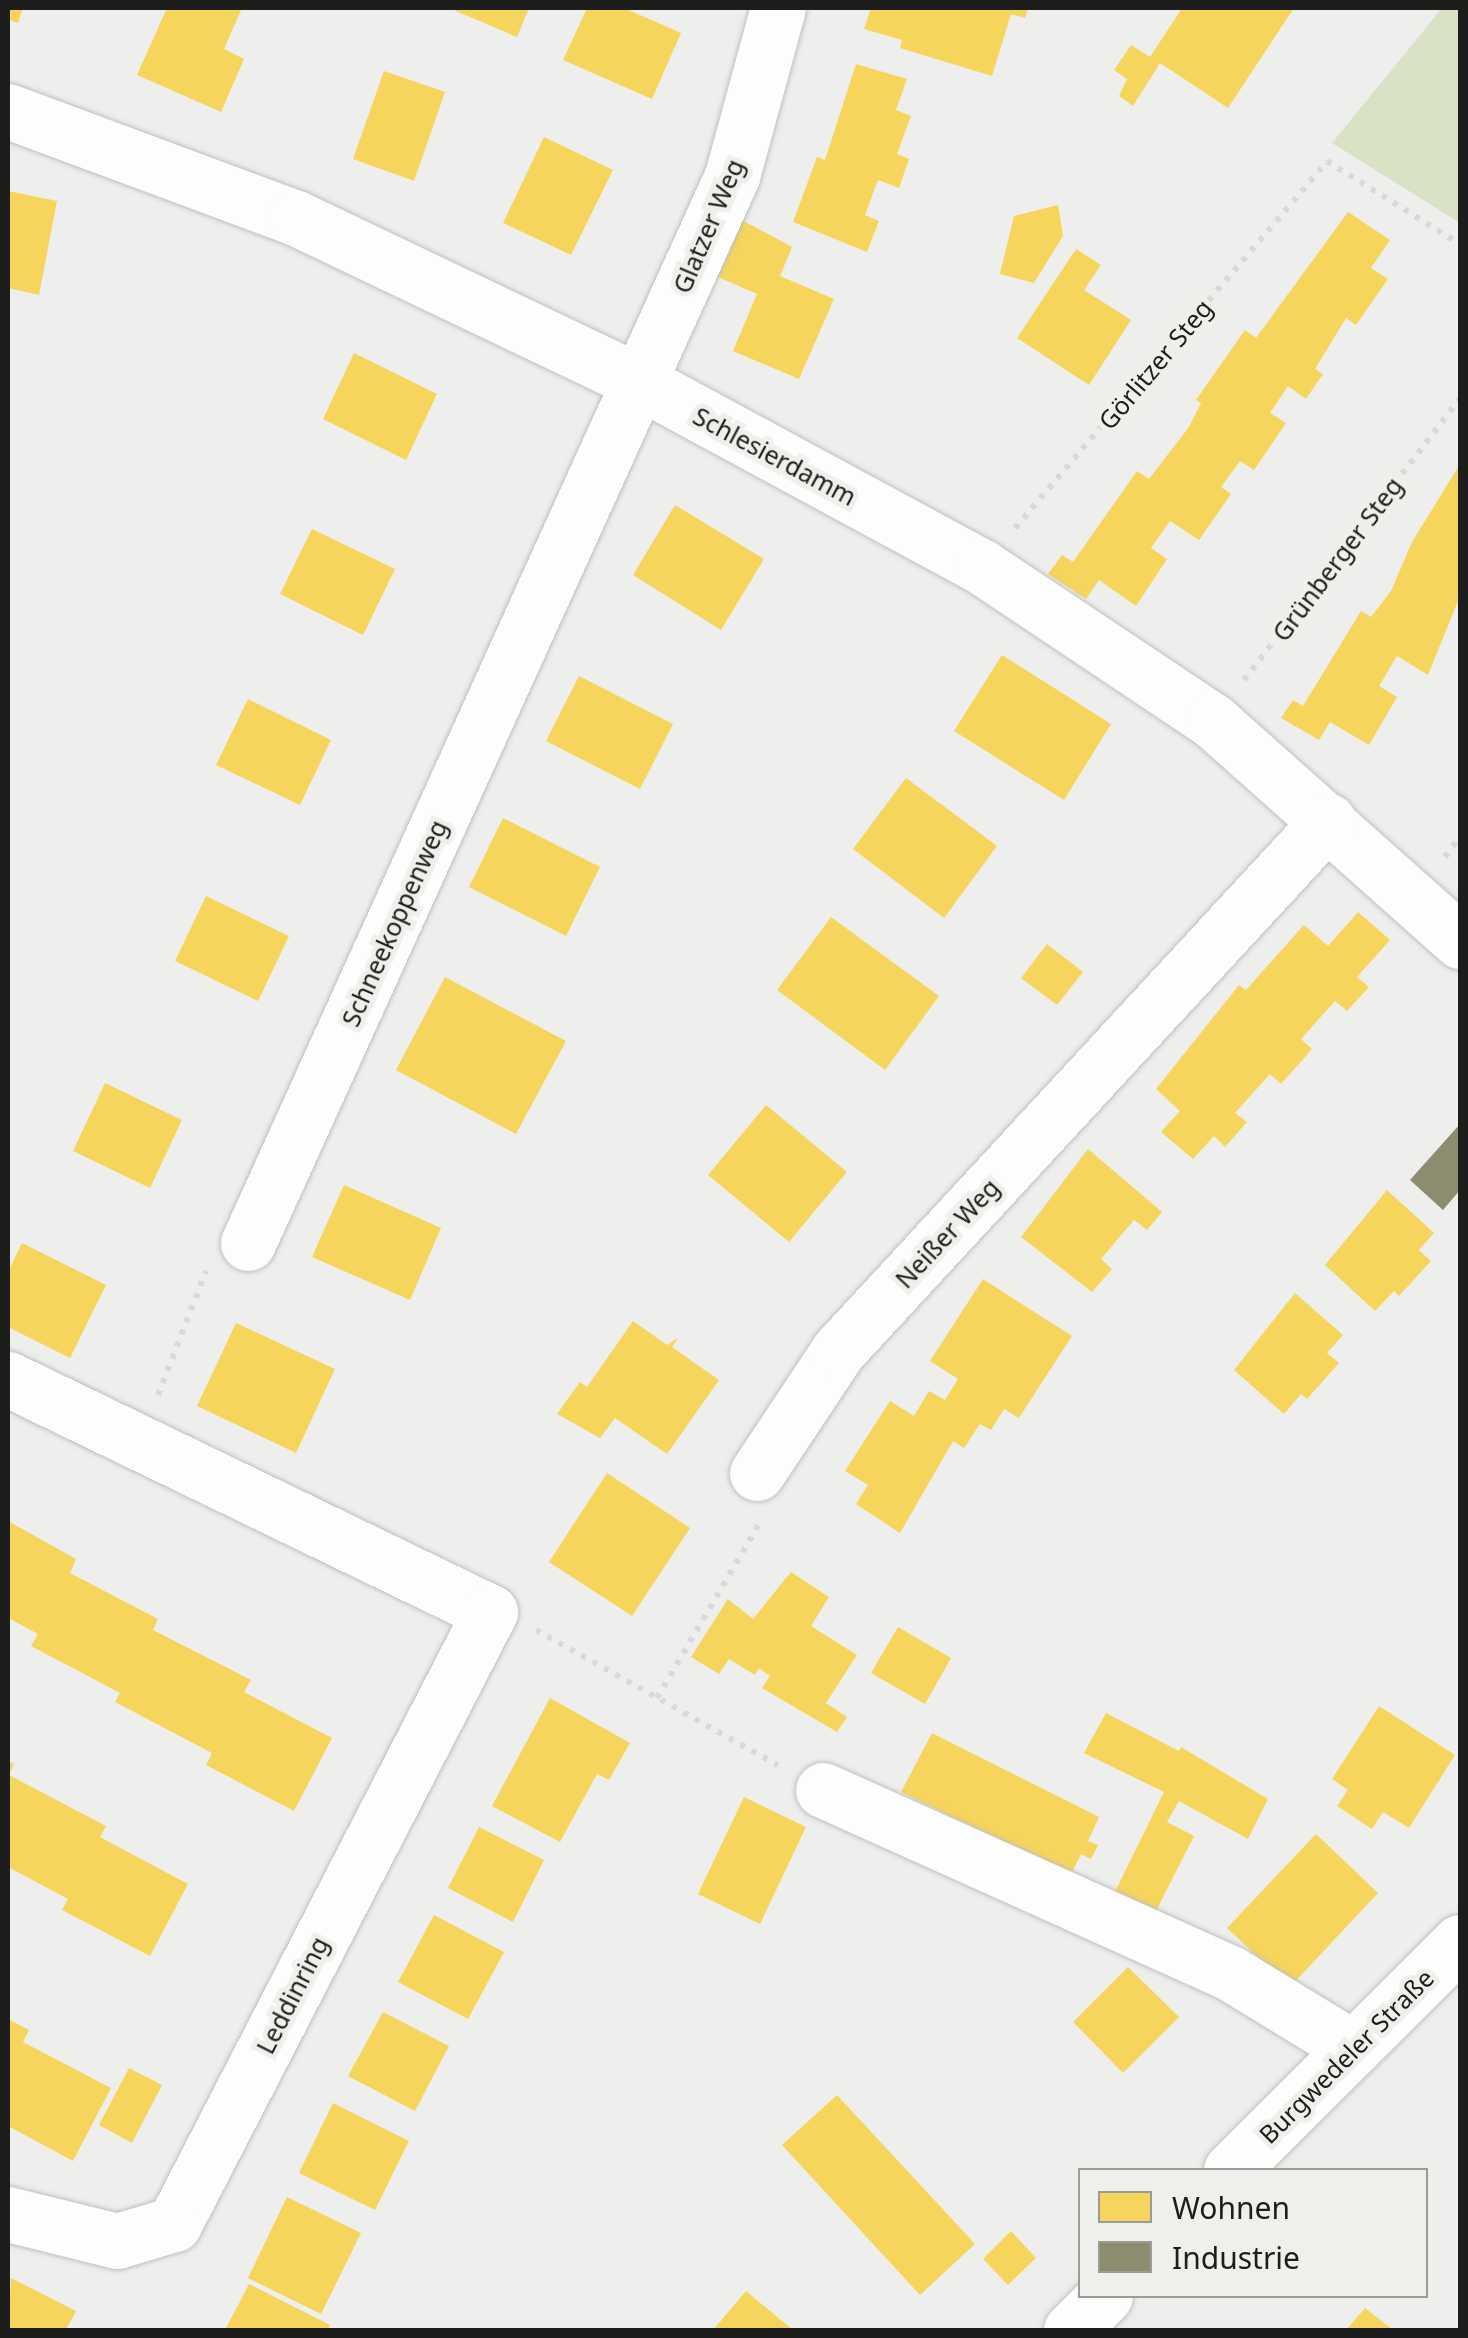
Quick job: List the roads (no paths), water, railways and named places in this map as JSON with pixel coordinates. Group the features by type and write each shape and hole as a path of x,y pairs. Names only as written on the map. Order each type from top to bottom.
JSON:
{"street":[{"name":"Glatzer Weg","path":"640,382 732,176 778,8"},
{"name":"Schlesierdamm","path":"8,111 296,218 640,382 982,567 1212,721 1460,941"},
{"name":"Schneekoppenweg","path":"248,1244 640,382"},
{"name":"Neißer Weg","path":"757,1472 838,1351 1328,821"},
{"name":"Leddinring","path":"8,1380 490,1612 174,2224 118,2241 8,2214"},
{"path":"823,1790 1230,1973 1354,2048"},
{"name":"Burgwedeler Straße","path":"1232,2168 1460,1942"},
{"path":"1070,2330 1103,2298"}]}
